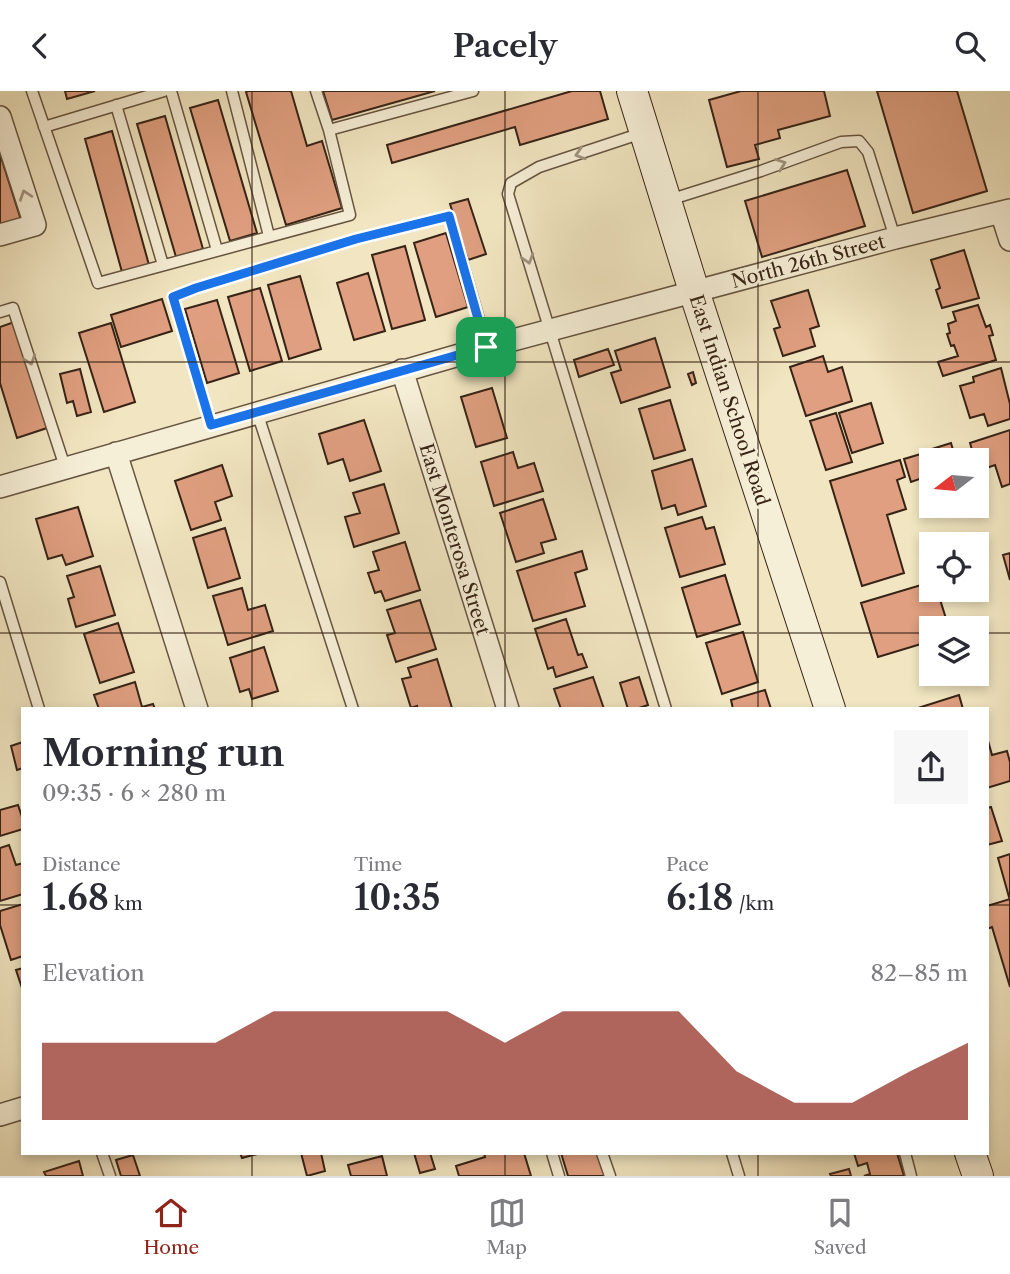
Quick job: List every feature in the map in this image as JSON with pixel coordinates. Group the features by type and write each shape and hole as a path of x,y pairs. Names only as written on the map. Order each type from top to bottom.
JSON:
{"main road":[{"name":"East Indian School Road","path":"632,91 829,707"},
{"path":"972,1155 978,1176"}],"street":[{"path":"0,117 35,225 0,235"},
{"path":"1006,211 1010,240"},
{"name":"North 26th Street","path":"0,487 401,370 895,238 1006,211"},
{"name":"East Monterosa Street","path":"401,370 507,707"},
{"path":"116,453 196,707"}],"lane":[{"path":"32,91 97,283 350,215 316,91"},
{"path":"44,127 164,91"},
{"path":"171,91 217,250"},
{"path":"232,91 269,236"},
{"path":"328,130 473,91"},
{"path":"116,106 163,265"},
{"path":"645,132 538,167 511,183 509,194 665,707"},
{"path":"667,201 841,142 859,141 868,152 895,238"},
{"path":"211,425 173,297 356,239 449,216 486,347"},
{"path":"0,312 13,308 65,467"},
{"path":"257,412 352,707"},
{"path":"0,582 38,707"},
{"path":"103,1155 110,1176"},
{"path":"553,1155 559,1176"},
{"path":"603,1155 610,1176"},
{"path":"733,1155 739,1176"},
{"path":"906,1155 911,1176"}],"building":[{"path":"65,91 95,91 67,99"},
{"path":"291,91 307,146 322,141 342,208 286,225 246,92"},
{"path":"323,91 435,91 332,120"},
{"path":"572,91 600,91 608,119 520,145 515,127 392,163 387,145"},
{"path":"741,91 824,91 830,116 778,130 780,138 755,145 759,159 727,167 709,100"},
{"path":"877,91 957,91 987,191 913,213"},
{"path":"218,100 257,233 230,241 190,108"},
{"path":"165,116 203,249 176,257 137,124"},
{"path":"112,131 149,265 122,272 85,139"},
{"path":"0,154 21,220 0,227"},
{"path":"847,170 865,226 762,257 745,201"},
{"path":"468,199 486,254 468,260 450,204"},
{"path":"446,233 468,307 436,317 414,243"},
{"path":"405,246 425,320 392,329 372,255"},
{"path":"964,250 979,298 942,308 936,290 940,288 931,260"},
{"path":"368,273 385,331 354,340 337,283"},
{"path":"300,276 321,349 289,359 268,285"},
{"path":"260,288 282,361 250,371 228,297"},
{"path":"808,290 819,326 810,329 815,346 783,356 774,329 780,327 771,301"},
{"path":"162,299 172,331 121,347 111,315"},
{"path":"217,300 239,373 207,383 185,309"},
{"path":"978,305 986,327 990,325 993,335 989,336 996,360 943,376 938,362 958,356 947,334 950,333 948,324 956,321 953,312"},
{"path":"14,322 47,428 17,438 0,383 0,327"},
{"path":"111,323 135,402 104,412 79,333"},
{"path":"655,338 670,387 621,403 611,373 621,370 615,351"},
{"path":"608,349 614,365 579,377 574,360"},
{"path":"823,356 828,372 842,367 852,401 806,416 790,367"},
{"path":"1001,368 1010,404 1010,419 988,426 984,414 970,418 960,386 974,382 973,377"},
{"path":"80,369 91,412 77,416 73,401 67,403 60,374"},
{"path":"693,372 696,383 692,385 688,374"},
{"path":"492,388 507,438 476,447 461,397"},
{"path":"670,400 685,450 654,459 639,409"},
{"path":"871,403 883,443 852,453 839,413"},
{"path":"836,413 852,462 826,470 810,421"},
{"path":"364,420 381,471 350,481 343,459 328,464 319,434"},
{"path":"1010,430 1010,484 1002,487 995,465 989,467 989,448 971,448 970,443"},
{"path":"951,443 952,448 935,448"},
{"path":"513,452 518,468 534,463 543,491 494,506 481,462"},
{"path":"919,454 919,479 911,482 904,459"},
{"path":"692,459 706,506 678,515 675,505 662,509 652,471"},
{"path":"900,460 905,477 897,480 906,509 887,515 904,573 862,586 830,481"},
{"path":"222,465 232,496 215,502 221,520 191,530 175,481"},
{"path":"384,484 399,533 354,547 345,517 360,513 353,493"},
{"path":"543,499 556,539 541,543 544,553 516,562 500,513"},
{"path":"78,507 93,556 66,565 62,555 48,559 36,519"},
{"path":"702,517 706,529 714,527 725,564 680,577 665,528"},
{"path":"225,528 240,578 208,588 193,538"},
{"path":"405,542 420,590 385,601 381,591 375,593 368,573 379,570 373,552"},
{"path":"582,551 587,569 575,573 585,606 533,621 517,571"},
{"path":"1010,553 1010,580 1003,555"},
{"path":"100,566 115,615 76,627 68,599 74,597 67,576"},
{"path":"725,575 740,624 697,637 682,588"},
{"path":"919,586 919,602 941,602 945,616 919,616 919,645 878,657 861,603"},
{"path":"242,588 248,610 265,605 273,631 228,645 213,596"},
{"path":"420,600 436,649 396,662 387,635 395,633 387,610"},
{"path":"566,619 578,655 582,654 587,667 556,677 553,667 548,669 535,629"},
{"path":"118,623 134,672 100,683 84,634"},
{"path":"743,632 758,682 722,694 706,643"},
{"path":"264,647 278,691 252,699 249,689 240,692 230,658"},
{"path":"437,659 452,707 411,707 402,679 411,677 408,668"},
{"path":"593,677 603,707 560,707 554,689"},
{"path":"639,677 648,705 627,707 620,683"},
{"path":"135,682 142,707 98,707 94,695"},
{"path":"765,690 770,707 733,707 731,700"},
{"path":"959,695 962,707 921,707"},
{"path":"21,743 21,769 17,770 11,746"},
{"path":"989,744 992,755 1007,751 1010,781 989,787"},
{"path":"18,805 21,830 0,836 0,810"},
{"path":"989,808 1002,841 989,844"},
{"path":"9,845 16,865 21,864 21,895 0,901 0,848"},
{"path":"1010,854 1010,896 1009,897 998,858"},
{"path":"1010,899 1010,987 992,927 989,928 989,905"},
{"path":"21,905 21,957 11,960 0,925 0,911"},
{"path":"21,969 21,985 16,970"},
{"path":"133,1155 140,1176 121,1176 116,1160"},
{"path":"302,1155 321,1155 325,1171 307,1176"},
{"path":"415,1155 431,1155 435,1169 420,1173"},
{"path":"525,1155 531,1176 459,1176 456,1166 485,1157"},
{"path":"562,1155 599,1155 605,1176 568,1176"},
{"path":"855,1155 898,1155 904,1176 864,1176 870,1174 867,1163 858,1166"},
{"path":"382,1156 387,1176 351,1176 348,1165"},
{"path":"79,1161 83,1176 46,1176 44,1172"},
{"path":"849,1169 851,1176 830,1174"}],"route":[{"path":"449,216 486,347 211,425 173,297 356,239 449,216"}]}
